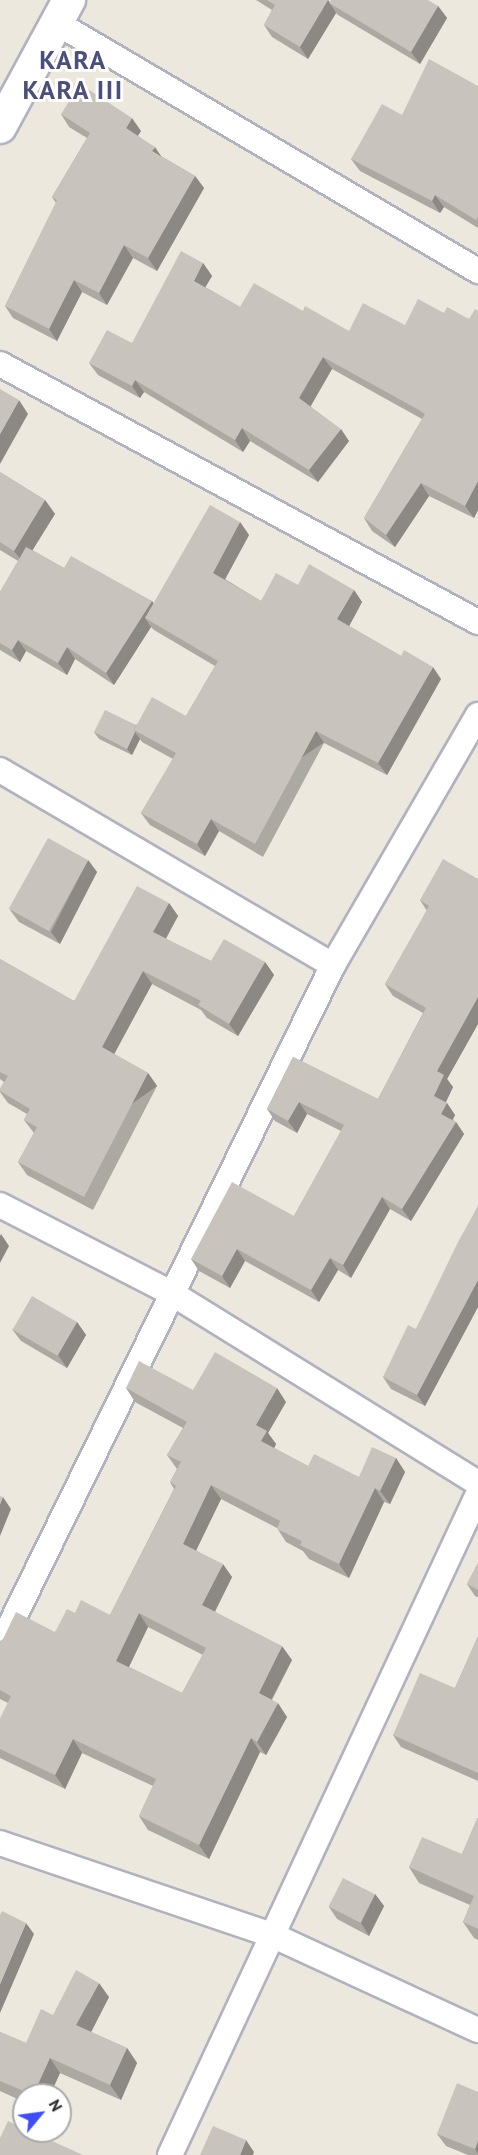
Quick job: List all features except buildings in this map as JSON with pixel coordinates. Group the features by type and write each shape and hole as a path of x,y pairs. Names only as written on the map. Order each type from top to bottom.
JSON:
{"street":[{"path":"0,127 63,11 478,271"},
{"path":"0,364 478,622"},
{"path":"0,1646 333,965 478,715"},
{"path":"0,770 333,965"},
{"path":"0,1205 172,1294 478,1483"},
{"path":"170,2155 478,1494"},
{"path":"0,1843 272,1935 478,2030"}],"district":[{"name":"KARA KARA III","path":"73,75"}]}
